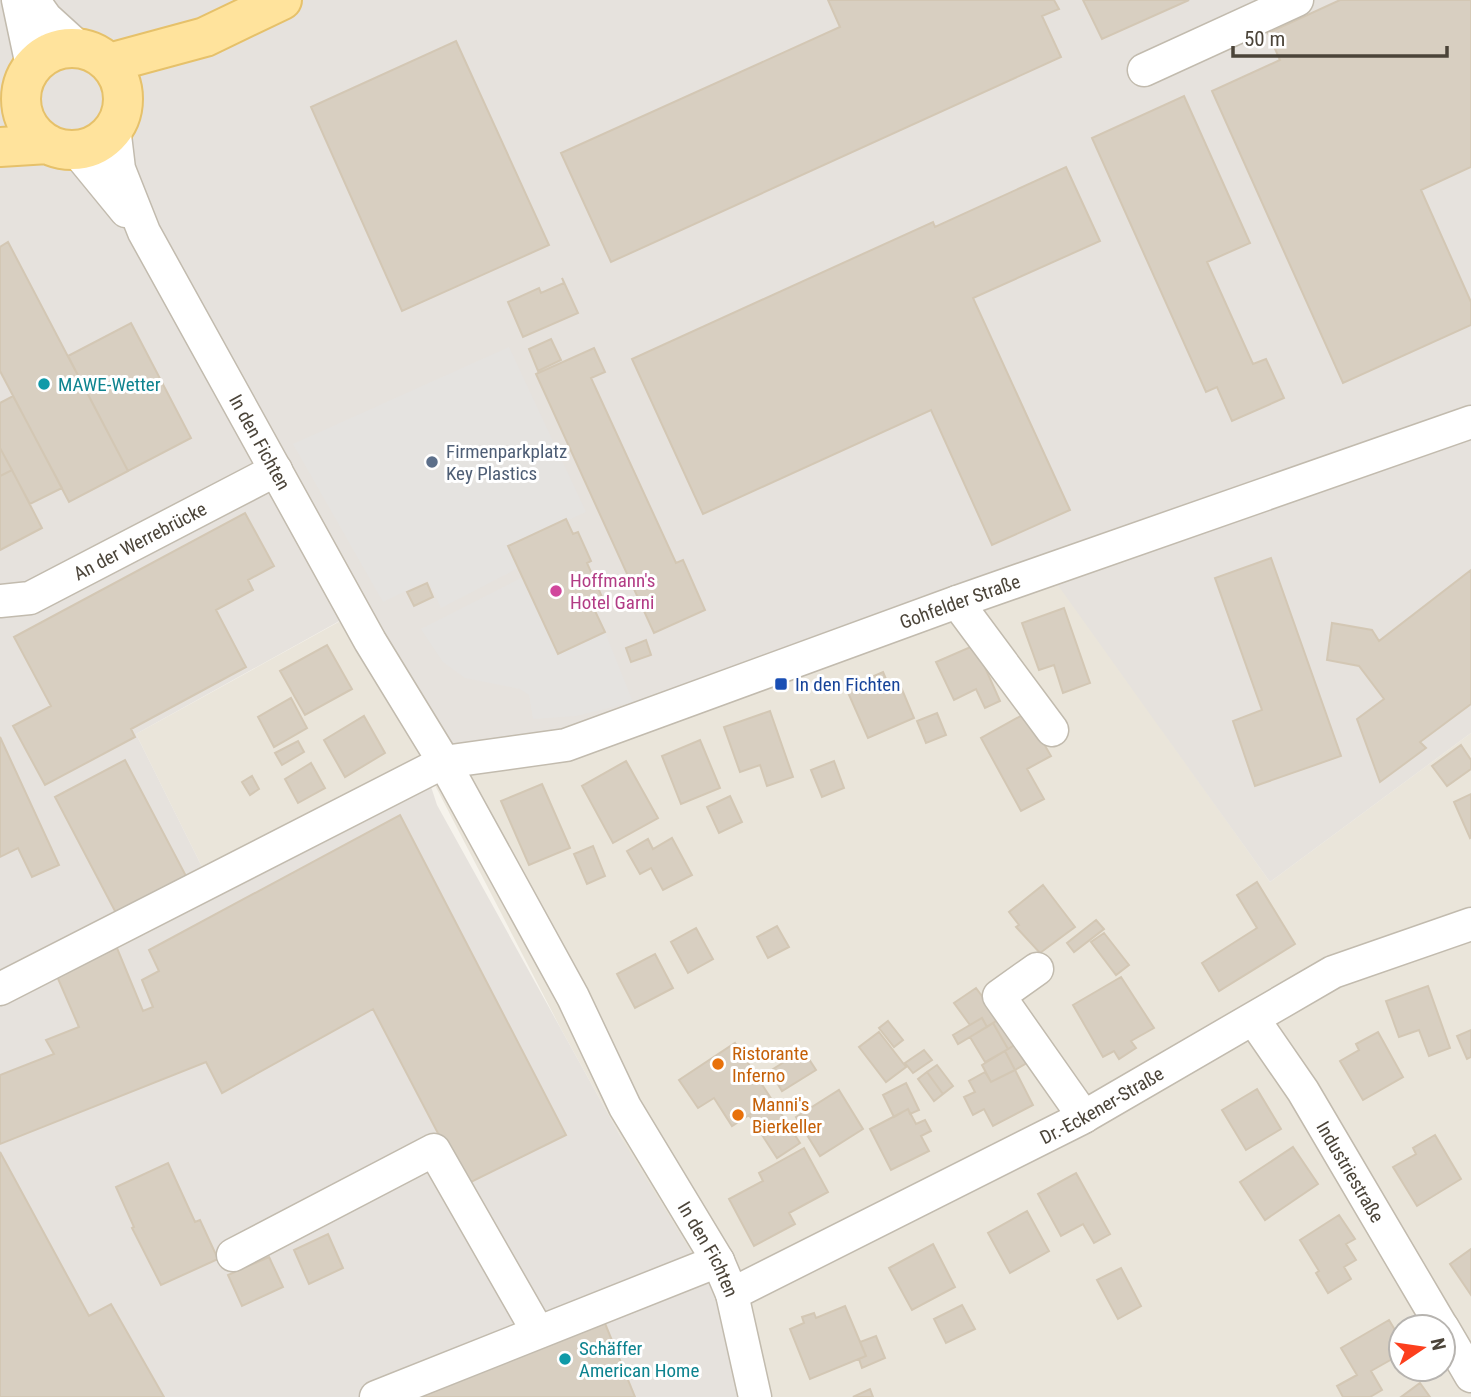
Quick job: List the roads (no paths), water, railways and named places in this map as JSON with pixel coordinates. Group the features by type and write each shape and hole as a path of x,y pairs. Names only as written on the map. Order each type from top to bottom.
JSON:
{"main road":[{"path":"62,147 36,135 27,123 18,93 53,51 94,55 205,37 282,0"},
{"path":"0,147 62,147 104,139 119,116 205,37"},
{"path":"94,55 117,75 119,116"}],"street":[{"path":"18,0 18,93"},
{"path":"1144,69 1297,0"},
{"path":"40,9 94,55"},
{"name":"In den Fichten","path":"119,116 119,169 144,232 370,641 444,762 573,997 625,1107 718,1261 732,1294 755,1397"},
{"name":"In den Fichten","path":"62,147 144,232"},
{"name":"Gohfelder Straße","path":"0,989 444,762 566,745 957,602 1471,422"},
{"name":"An der Werrebrücke","path":"0,601 30,598 276,470"},
{"path":"957,602 1052,730"},
{"name":"Dr.-Eckener-Straße","path":"732,1294 1084,1117 1333,972 1471,924"},
{"path":"1037,969 999,996 1084,1117"},
{"name":"Industriestraße","path":"1254,1020 1303,1091 1434,1313"},
{"path":"233,1255 434,1150 538,1332"},
{"path":"376,1397 718,1261"},
{"name":"Industriestraße","path":"1457,1352 1471,1376"}],"place":[{"name":"MAWE-Wetter","path":"44,384"},
{"name":"Firmenparkplatz Key Plastics","path":"432,462"},
{"name":"Hoffmann's Hotel Garni","path":"556,591"},
{"name":"In den Fichten","path":"781,684"},
{"name":"Ristorante Inferno","path":"718,1064"},
{"name":"Manni's Bierkeller","path":"738,1115"},
{"name":"Schäffer American Home","path":"565,1359"}]}
